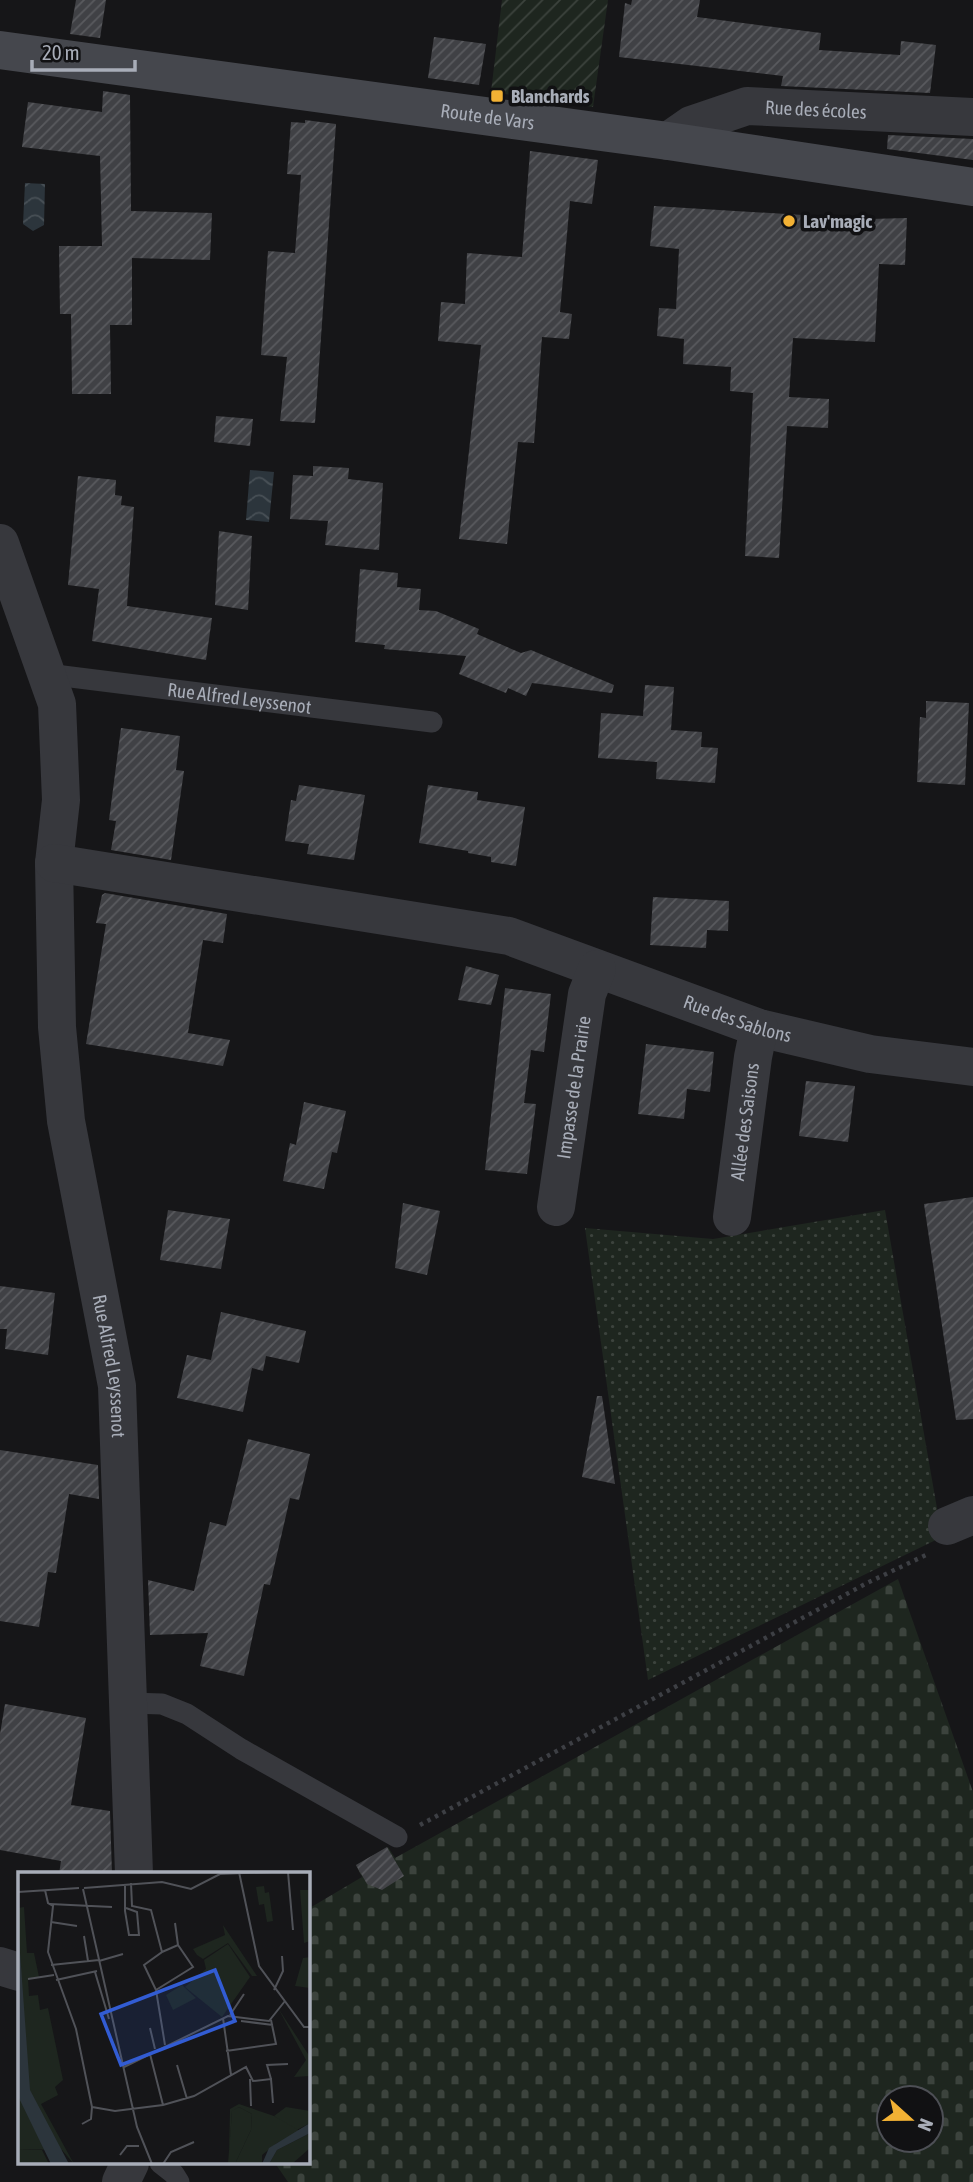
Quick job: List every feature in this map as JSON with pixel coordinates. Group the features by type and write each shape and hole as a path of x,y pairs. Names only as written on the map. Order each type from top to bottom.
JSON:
{"main road":[{"name":"Route de Vars","path":"0,50 668,141 973,187"}],"street":[{"name":"Rue des écoles","path":"668,141 691,125 747,106 973,117"},
{"name":"Rue Alfred Leyssenot","path":"2,557 47,674 57,704 60,730 61,800 54,863 57,1027 66,1121 117,1386 134,1872"},
{"name":"Rue des Sablons","path":"54,863 509,936 760,1028 870,1054 973,1067"},
{"name":"Impasse de la Prairie","path":"556,1207 587,994 597,968"},
{"name":"Allée des Saisons","path":"732,1217 752,1057 760,1028"},
{"path":"0,1966 18,1972"},
{"path":"121,2182 130,2164"}],"lane":[{"name":"Rue Alfred Leyssenot","path":"47,674 432,722"},
{"path":"130,1703 162,1704 187,1714 241,1749 397,1837"},
{"path":"161,2164 179,2182"}],"path":[{"path":"397,1837 867,1583 953,1530"}],"green space":[{"path":"502,0 608,0 593,107 491,92"},
{"path":"885,1210 942,1537 648,1680 585,1228 713,1239"},
{"path":"898,1579 973,1792 973,2182 288,2182 276,2164 310,2164 310,1908 362,1877 356,1865 388,1847 395,1858"}],"water":[{"path":"25,183 45,184 44,225 33,231 23,224"},
{"path":"250,470 274,472 269,522 246,520"}],"building":[{"path":"76,0 106,0 100,38 70,34"},
{"path":"632,0 700,0 697,17 821,33 819,50 900,55 901,41 936,45 930,93 781,86 783,76 619,57 625,3 631,5"},
{"path":"434,37 486,44 479,85 428,78"},
{"path":"103,91 130,95 131,211 212,213 210,260 132,258 132,325 110,325 111,394 72,394 71,314 60,314 59,246 102,246 100,156 22,147 28,102 102,112"},
{"path":"305,120 336,124 315,423 280,421 287,357 261,355 268,251 295,253 301,175 287,174 291,122 305,123"},
{"path":"888,135 973,139 973,160 887,149"},
{"path":"530,151 598,160 592,204 570,201 560,312 572,314 569,339 542,337 534,443 518,442 507,544 459,539 481,345 438,341 441,302 465,304 467,253 522,257"},
{"path":"654,206 869,219 907,218 905,265 879,264 875,342 793,338 789,397 829,399 828,428 787,426 779,558 745,556 753,393 730,391 731,367 683,364 684,339 657,336 659,308 676,309 679,249 650,246"},
{"path":"216,416 253,419 250,446 214,442"},
{"path":"313,466 349,468 348,479 383,483 379,550 325,545 328,521 290,519 293,475 313,476"},
{"path":"78,476 116,480 115,495 122,496 121,505 134,507 127,606 212,618 206,660 92,641 99,589 68,585"},
{"path":"219,531 252,536 248,610 215,605"},
{"path":"360,569 398,573 397,587 421,589 419,610 436,611 479,629 477,634 521,653 531,650 614,685 612,693 532,683 526,696 508,688 506,693 459,674 466,656 384,649 385,645 355,642"},
{"path":"645,685 674,687 671,730 702,732 701,747 718,748 715,783 656,779 657,762 598,758 601,713 643,716"},
{"path":"926,701 969,703 965,785 917,782 920,717 926,718"},
{"path":"121,728 180,736 176,770 184,771 171,860 111,850 116,821 109,820"},
{"path":"299,785 365,795 354,860 307,854 309,844 285,841 291,800 296,801"},
{"path":"428,785 478,792 477,800 525,807 516,866 491,862 491,857 468,851 419,843"},
{"path":"105,893 227,914 223,943 203,940 188,1033 230,1040 223,1066 86,1044 106,924 96,923 102,895"},
{"path":"653,897 729,901 728,931 707,930 706,948 650,945"},
{"path":"466,966 499,975 491,1005 458,1000"},
{"path":"505,988 551,994 544,1052 531,1050 524,1103 536,1104 527,1174 485,1170"},
{"path":"646,1044 714,1052 710,1092 687,1089 684,1119 638,1114"},
{"path":"806,1081 855,1086 848,1142 799,1136"},
{"path":"304,1102 346,1111 337,1153 332,1152 324,1189 283,1181 290,1143 296,1145"},
{"path":"973,1197 973,1419 956,1420 924,1204"},
{"path":"403,1203 440,1211 427,1275 395,1268"},
{"path":"168,1210 230,1219 221,1269 160,1260"},
{"path":"0,1286 55,1293 48,1355 5,1349 7,1329 0,1329"},
{"path":"221,1312 306,1331 299,1363 266,1356 263,1371 252,1368 243,1412 177,1398 187,1355 211,1360"},
{"path":"597,1396 602,1396 615,1484 582,1477"},
{"path":"248,1439 310,1454 299,1500 290,1498 270,1585 264,1584 244,1676 200,1666 208,1633 150,1635 148,1580 194,1591 210,1522 226,1526"},
{"path":"0,1450 98,1465 99,1499 69,1494 56,1573 48,1572 39,1627 0,1621"},
{"path":"5,1704 86,1718 71,1805 110,1811 112,1872 59,1872 61,1861 0,1850 0,1734"},
{"path":"387,1847 404,1876 382,1890 367,1884 356,1865"}],"place":[{"name":"Blanchards","path":"497,96"},
{"name":"Lav'magic","path":"789,221"}]}
